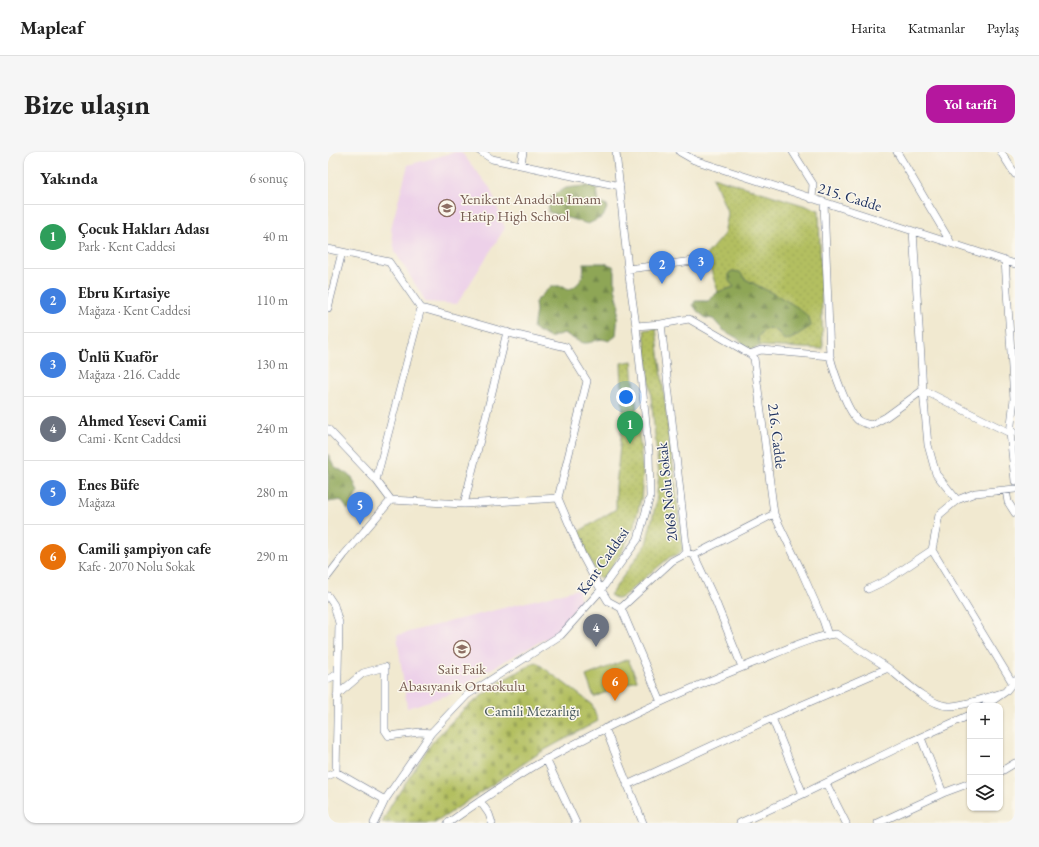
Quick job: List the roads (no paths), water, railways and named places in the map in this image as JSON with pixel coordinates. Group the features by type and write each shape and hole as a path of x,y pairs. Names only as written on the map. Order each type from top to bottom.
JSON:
{"street":[{"path":"481,152 492,159 620,186"},
{"path":"521,164 523,152"},
{"name":"Kent Caddesi","path":"374,823 385,800 431,733 467,694 561,635 601,590 638,539 650,497 649,453 616,152"},
{"name":"215. Cadde","path":"680,152 694,160 1015,264"},
{"path":"689,152 694,160"},
{"path":"793,152 813,184 812,199"},
{"path":"897,152 951,243"},
{"path":"1001,152 1015,174"},
{"path":"824,202 830,356 833,369 850,408 859,421 871,425 886,417 923,390"},
{"path":"913,231 928,445 936,474 958,500"},
{"path":"328,249 389,262 421,308 566,347 587,381 558,498 583,556 601,590 608,601 621,608 661,702"},
{"path":"328,308 342,252"},
{"path":"628,269 702,260"},
{"path":"1005,260 1014,399 1013,432 1015,481"},
{"path":"376,480 421,308"},
{"path":"636,326 662,324 689,319 750,354 761,350 830,356"},
{"name":"2068 Nolu Sokak","path":"662,324 691,554 715,600 742,667"},
{"path":"464,504 507,332"},
{"name":"216. Cadde","path":"750,354 754,358 774,514 800,568 828,635"},
{"path":"923,390 1013,432"},
{"path":"328,429 376,480 391,500 464,504 558,498"},
{"path":"989,703 1004,692 1014,681 932,550 939,515 958,500 975,493 1015,489"},
{"path":"1006,490 1008,502 1015,513"},
{"path":"328,576 391,500"},
{"path":"621,608 672,561 691,554 774,514"},
{"path":"868,589 887,580 932,550"},
{"path":"328,596 334,605 339,623 336,772"},
{"path":"448,823 546,759 605,728 742,667 828,635 836,634 888,668 927,699 947,706 965,703 1004,692"},
{"path":"337,695 363,673 385,667 385,730 389,736 420,732 431,733"},
{"path":"627,784 772,718 888,668"},
{"path":"328,679 338,674"},
{"path":"740,823 967,716"},
{"path":"772,718 803,794"},
{"path":"605,728 643,823"},
{"path":"921,738 943,794"},
{"path":"546,759 576,823"},
{"path":"1003,770 1015,763"},
{"path":"328,776 336,772"},
{"path":"336,772 385,800"},
{"path":"826,783 846,823"},
{"path":"878,823 943,794 967,785"},
{"path":"480,801 489,814 492,823"}],"place":[{"name":"Yenikent Anadolu Imam Hatip High School","path":"447,208"},
{"name":"Ünlü Kuaför","path":"701,281"},
{"name":"Ebru Kırtasiye","path":"662,284"},
{"name":"Çocuk Hakları Adası","path":"630,444"},
{"name":"Enes Büfe","path":"360,525"},
{"name":"Ahmed Yesevi Camii","path":"596,647"},
{"name":"Sait Faik Abasıyanık Ortaokulu","path":"462,649"},
{"name":"Camili şampiyon cafe","path":"615,701"}],"park label":[{"name":"Camili Mezarlığı","path":"532,711"}]}
